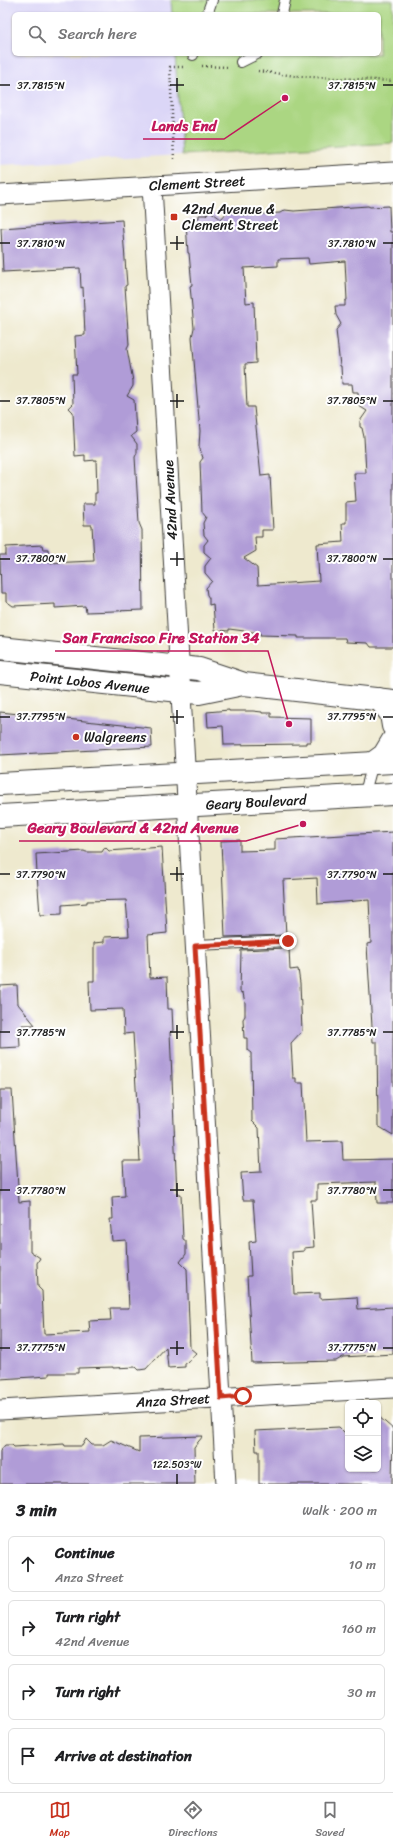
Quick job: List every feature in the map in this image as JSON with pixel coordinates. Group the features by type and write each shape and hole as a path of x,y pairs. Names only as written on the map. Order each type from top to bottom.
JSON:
{"street":[{"name":"Clement Street","path":"0,195 393,172"},
{"name":"42nd Avenue","path":"152,186 226,1484"},
{"name":"Point Lobos Avenue","path":"0,648 179,667"},
{"path":"179,667 199,669 244,684 386,700 393,726"},
{"name":"Point Lobos Avenue","path":"0,672 181,691"},
{"path":"181,691 199,693 244,684"},
{"path":"0,784 383,763 384,755 393,740"},
{"name":"Geary Boulevard","path":"0,816 393,794"},
{"name":"Anza Street","path":"0,1410 393,1388"}],"lane":[{"path":"208,12 212,0"},
{"path":"282,12 285,0"},
{"path":"241,62 253,56"},
{"path":"364,796 383,763"},
{"path":"195,946 288,941"}],"path":[{"path":"174,159 170,67 192,66"},
{"path":"199,66 228,67"},
{"path":"251,70 296,76 393,81"}],"shaded area":[{"path":"0,0 171,0 172,12 12,12 12,56 175,56 182,155 0,165"}],"green space":[{"path":"171,0 393,0 393,143 182,155 175,56 381,56 381,12 172,12"}],"building":[{"path":"389,206 390,232 393,232 393,647 371,647 368,643 346,642 345,638 298,638 298,636 260,635 260,633 229,629 229,631 215,630 213,604 209,605 209,598 206,588 212,581 205,573 205,566 211,558 204,552 204,545 208,540 204,535 203,523 206,517 202,512 200,462 203,458 199,446 200,431 192,337 194,328 190,286 192,285 186,223 188,222 188,219 199,218 199,215 206,215 210,211 221,219 229,210 233,213 243,213 244,215 280,213 285,210 294,211","holes":["308,258 309,264 345,261 347,300 345,301 345,306 335,306 336,315 341,324 336,330 342,384 352,384 353,392 358,392 359,406 367,411 360,421 360,427 362,428 364,437 366,473 354,473 356,501 346,502 346,523 342,523 343,542 317,544 319,581 258,585 257,568 244,558 256,551 255,537 262,537 262,530 273,530 270,475 261,476 254,407 247,407 245,364 256,363 254,302 246,303 244,268 278,266 278,259"]},
{"path":"122,220 127,285 125,286 129,345 127,349 133,381 133,386 127,396 134,400 136,432 131,436 137,444 137,453 135,457 139,523 142,530 143,610 86,612 85,606 55,608 55,604 13,606 6,601 6,593 1,593 0,555 6,555 6,547 42,545 43,549 48,549 49,563 94,561 92,525 84,525 83,504 95,504 95,493 97,493 96,460 85,461 85,455 75,456 73,412 69,408 73,404 72,374 77,374 75,336 85,335 83,287 81,288 80,268 3,272 1,228"},
{"path":"229,710 271,713 271,717 311,718 311,742 306,742 306,744 224,745 223,726 208,727 207,712"},
{"name":"Walgreens","path":"0,712 151,728 152,747 0,755"},
{"path":"393,832 393,1135 378,1126 377,1042 373,1042 367,944 371,943 369,900 318,904 317,878 283,880 286,935 225,937 221,841 240,840 240,851 275,850 275,839"},
{"path":"105,847 109,851 162,847 167,933 148,935 150,978 167,977 168,1009 172,1009 173,1031 170,1032 177,1194 181,1194 183,1239 186,1241 186,1254 180,1262 187,1269 190,1348 196,1353 187,1363 185,1363 185,1367 168,1368 166,1347 146,1369 139,1370 136,1367 78,1368 78,1373 49,1373 49,1376 0,1379 0,1090 12,1090 19,1202 30,1201 30,1251 40,1258 37,1263 38,1287 42,1291 44,1334 90,1332 89,1321 111,1320 110,1308 129,1308 126,1240 112,1241 110,1219 113,1219 112,1197 125,1196 123,1161 140,1161 133,1033 124,1034 123,1009 90,1010 89,981 94,981 94,943 104,942 104,937 129,936 126,900 87,901 87,903 62,905 62,914 40,915 37,874 36,854 84,851 102,852"},
{"path":"289,948 290,970 298,969 300,983 302,1031 291,1043 293,1078 296,1078 296,1083 303,1083 306,1142 342,1141 343,1160 393,1159 393,1203 377,1203 376,1182 317,1184 317,1200 311,1200 314,1247 304,1248 304,1251 292,1252 294,1294 320,1293 320,1299 357,1297 358,1309 393,1307 393,1354 343,1357 336,1361 252,1363 247,1276 251,1276 249,1242 256,1241 253,1200 243,1200 241,1173 261,1172 259,1128 252,1121 251,1053 247,1050 247,1038 244,1038 243,1019 245,1016 245,1003 243,993 240,992 241,950"},
{"path":"17,985 18,1004 35,1025 22,1025 22,1029 19,1029 20,1047 0,1048 0,986"},
{"path":"381,1419 393,1429 392,1484 259,1484 259,1451 256,1451 255,1431 339,1427 345,1433 345,1472 381,1472"},
{"path":"203,1436 194,1447 195,1484 0,1484 0,1451 5,1445 12,1445 14,1447 64,1444 65,1446 82,1446 86,1439 92,1445 103,1445 111,1440 139,1452 139,1438"}],"place":[{"name":"Lands End","path":"285,98"},
{"name":"42nd Avenue & Clement Street","path":"174,217"},
{"name":"San Francisco Fire Station 34","path":"289,724"},
{"name":"Walgreens","path":"76,737"},
{"name":"Geary Boulevard & 42nd Avenue","path":"303,824"}],"route":[{"path":"243,1396 221,1398 195,946 288,941"}]}
